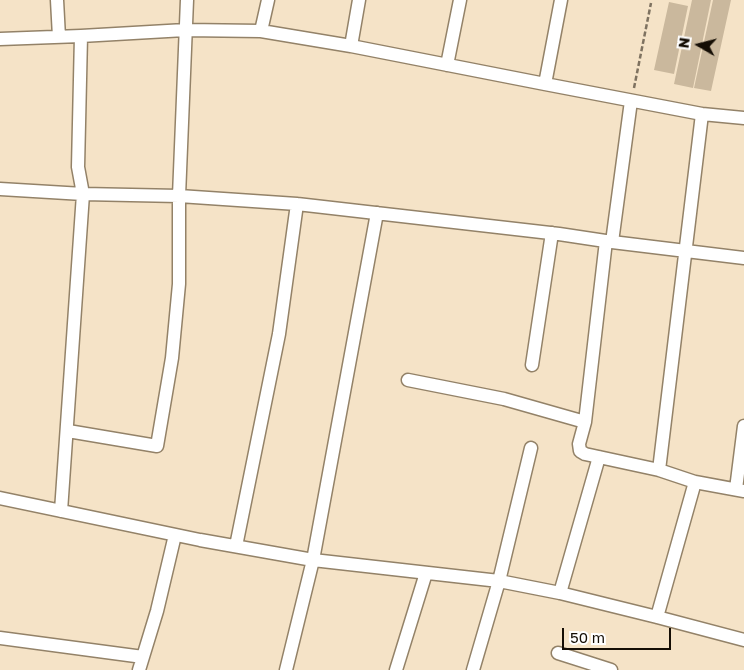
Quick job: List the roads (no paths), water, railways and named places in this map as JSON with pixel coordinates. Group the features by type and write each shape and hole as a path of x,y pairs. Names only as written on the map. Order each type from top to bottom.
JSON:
{"street":[{"path":"57,0 59,36"},
{"path":"68,431 157,446 172,358 178,293 179,196 187,0"},
{"path":"261,32 268,0"},
{"path":"351,46 359,0"},
{"path":"447,65 460,0"},
{"path":"545,84 561,0"},
{"path":"0,39 185,30 261,32 351,46 702,114 744,118"},
{"path":"61,511 83,194 78,167 81,36"},
{"path":"631,101 584,422 579,444 580,451 585,454 659,470 696,482 740,490 744,426"},
{"path":"659,470 702,114"},
{"path":"0,188 83,194 179,196 297,204 552,233 609,242 744,258"},
{"path":"236,546 278,334 297,204"},
{"path":"286,670 313,560 377,213"},
{"path":"532,365 552,233"},
{"path":"408,380 504,398 584,422"},
{"path":"473,670 499,582 531,448"},
{"path":"560,593 599,457"},
{"path":"657,617 696,482"},
{"path":"0,498 175,535 313,560 499,582 560,593 744,640"},
{"path":"139,670 157,611 175,535"},
{"path":"396,670 426,573"},
{"path":"0,638 143,657"},
{"path":"558,653 611,670"}]}
